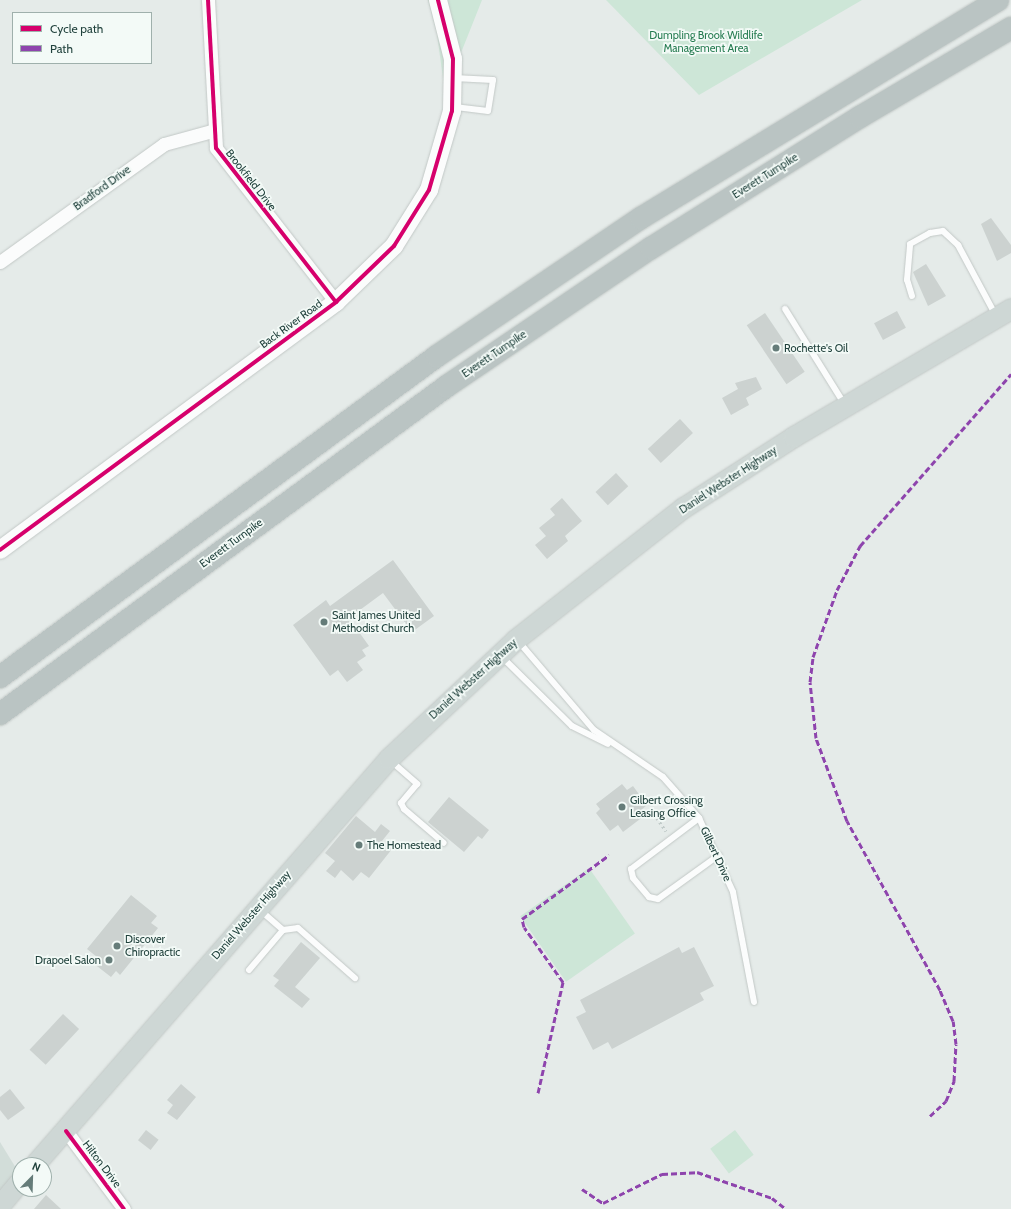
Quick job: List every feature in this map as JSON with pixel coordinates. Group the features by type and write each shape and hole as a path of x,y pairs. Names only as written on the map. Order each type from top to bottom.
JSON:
{"highway":[{"path":"0,676 437,356 640,218 998,0"},
{"name":"Everett Turnpike","path":"0,714 460,377 658,243 860,117 1011,28"}],"main road":[{"name":"Daniel Webster Highway","path":"42,1157 257,908 389,759 500,654 684,508 845,406 1004,313"},
{"path":"0,1206 12,1192"}],"street":[{"name":"Brookfield Drive","path":"208,0 212,131 219,154 336,302"},
{"name":"Back River Road","path":"0,550 336,302 379,263 413,219 441,160 453,107 454,78 450,44 438,0"},
{"name":"Bradford Drive","path":"0,261 164,144 212,131"},
{"name":"Hilton Drive","path":"66,1131 124,1209"}],"lane":[{"path":"453,107 488,112 493,80 454,78"},
{"path":"912,296 906,280 910,244 930,233 943,231 958,246 1004,313"},
{"path":"785,309 845,406"},
{"name":"Gilbert Drive","path":"516,640 579,715 613,746"},
{"name":"Gilbert Drive","path":"500,654 572,726 613,746 663,777 699,818 718,855 740,915 754,1002"},
{"path":"389,759 417,784 401,803 404,809 444,843"},
{"path":"699,818 631,869 633,878 649,897 658,899 718,855"},
{"path":"257,908 283,930"},
{"path":"249,970 283,930 298,928 355,978"}],"path":[{"path":"657,818 667,831"}],"shaded area":[{"path":"0,1142 12,1162 12,1181 0,1194"}],"green space":[{"path":"428,0 482,0 445,93 437,34"},
{"name":"Dumpling Brook Wildlife Management Area","path":"606,0 862,0 699,95"},
{"path":"589,868 635,934 566,982 520,916"},
{"path":"735,1130 754,1155 729,1173 710,1149"}],"building":[{"path":"991,218 1011,245 1011,253 997,261 981,224"},
{"path":"926,264 946,296 928,306 913,272"},
{"path":"897,311 906,328 883,340 874,323"},
{"name":"Rochette's Oil","path":"765,313 805,372 786,384 747,325"},
{"path":"756,377 762,389 746,398 749,405 731,415 722,398 738,389 735,383"},
{"path":"680,419 693,433 661,463 648,449"},
{"path":"616,473 628,486 608,505 596,492"},
{"path":"562,498 582,521 565,536 568,541 547,559 535,545 546,536 539,528 555,515 550,509"},
{"name":"Saint James United Methodist Church","path":"393,560 434,616 412,632 383,593 349,618 369,646 362,650 366,656 357,662 363,670 347,682 338,670 330,676 293,625 326,600 330,606"},
{"name":"Gilbert Crossing Leasing Office","path":"622,784 627,790 633,786 647,805 640,811 644,816 623,832 618,825 610,831 596,813 600,809 596,804"},
{"path":"449,797 489,830 482,839 478,836 464,852 428,822"},
{"name":"The Homestead","path":"356,816 375,832 381,824 390,831 382,841 392,849 369,878 361,872 353,881 341,870 335,878 326,871 335,861 325,853"},
{"path":"131,895 157,916 151,923 158,928 120,975 116,971 111,977 93,963 97,957 87,949"},
{"path":"301,942 320,958 295,987 310,999 302,1008 274,986 279,980 273,976"},
{"path":"679,947 682,953 694,947 714,986 700,993 704,1000 612,1049 608,1042 593,1050 576,1017 586,1012 580,1000"},
{"path":"63,1014 79,1029 46,1065 30,1050"},
{"path":"181,1084 196,1097 177,1120 167,1113 173,1105 167,1100"},
{"path":"10,1089 25,1108 8,1120 0,1110 0,1097"},
{"path":"146,1130 159,1140 151,1150 138,1140"},
{"path":"44,1197 48,1197 61,1209 34,1209"}],"marked path":[{"path":"930,1116 946,1101 954,1081 956,1044 953,1021 940,990 847,821 816,738 810,682 813,657 837,590 860,546 1011,374"},
{"path":"538,1093 563,982 524,927 522,919 609,855"},
{"path":"582,1189 603,1203 662,1174 697,1172 772,1198 786,1209"}],"cycle path":[{"path":"208,0 216,148 336,302"},
{"path":"0,550 336,302 394,246 429,190 452,111 453,59 438,0"},
{"path":"66,1131 124,1209"}],"place":[{"name":"Rochette's Oil","path":"776,348"},
{"name":"Saint James United Methodist Church","path":"324,622"},
{"name":"Gilbert Crossing Leasing Office","path":"622,807"},
{"name":"The Homestead","path":"359,845"},
{"name":"Discover Chiropractic","path":"117,946"},
{"name":"Drapoel Salon","path":"109,960"}]}
